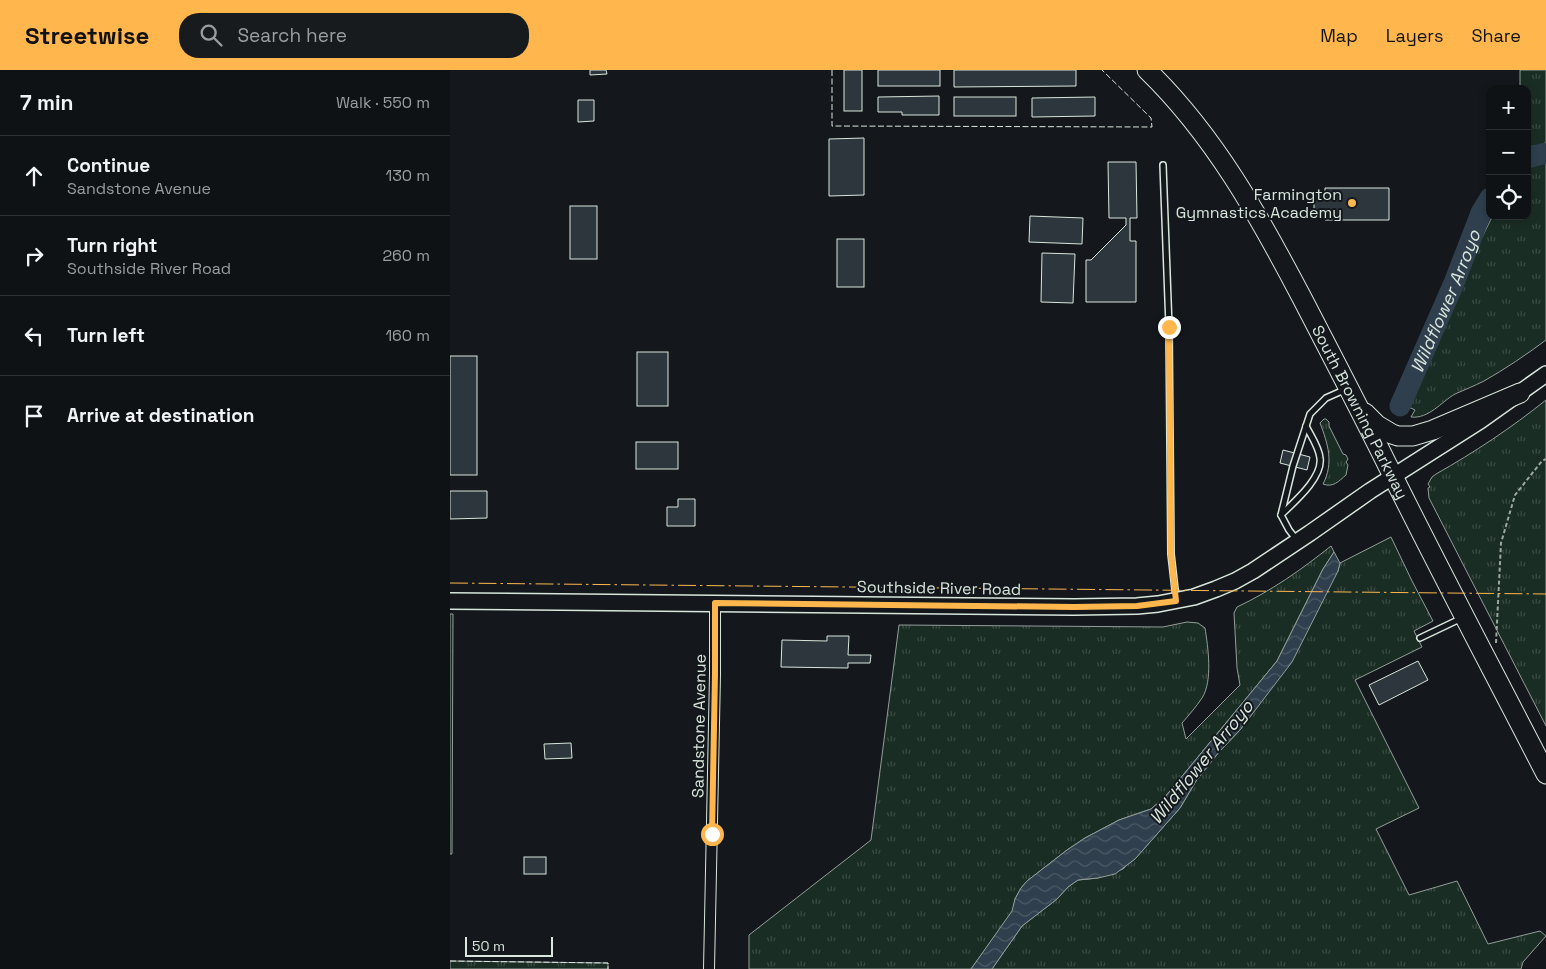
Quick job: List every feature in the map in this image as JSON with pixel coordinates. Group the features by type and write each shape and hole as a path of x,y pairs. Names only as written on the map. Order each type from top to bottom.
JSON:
{"highway":[{"name":"South Browning Parkway","path":"1147,70 1191,119 1217,152 1258,215 1353,396 1546,774"},
{"path":"1353,396 1370,419 1392,434 1413,436 1433,430 1520,393"}],"main road":[{"name":"Southside River Road","path":"450,601 1074,607 1137,606 1176,601 1216,590 1253,571 1480,421 1546,374"}],"street":[{"name":"Sandstone Avenue","path":"709,969 715,603"}],"lane":[{"path":"1163,165 1169,327 1171,554 1176,601"},
{"path":"1298,542 1280,514 1310,414 1326,398 1353,396"},
{"path":"1280,514 1298,499 1316,475 1320,460 1306,426"},
{"path":"1420,638 1465,617"}],"path":[{"path":"1495,649 1501,543 1515,495 1542,461 1546,460"}],"green space":[{"path":"1520,70 1546,70 1546,142 1542,145 1531,146 1531,85 1520,85"},
{"path":"1546,160 1546,340 1500,372 1455,394 1429,413 1411,417 1415,410 1407,409 1419,379 1465,272 1491,220 1531,220 1531,164"},
{"path":"1546,400 1546,726 1429,498 1428,488 1430,487 1428,484 1436,474 1492,439"},
{"path":"1324,419 1329,422 1329,426 1343,454 1348,459 1346,462 1348,465 1346,475 1330,485 1323,484 1329,461 1329,454 1320,423"},
{"path":"1391,537 1433,621 1414,631 1422,647 1355,680 1419,808 1376,829 1409,895 1457,881 1488,944 1540,931 1546,936 1523,962 1521,969 992,969 1022,926 1057,899 1068,887 1078,880 1098,878 1123,869 1135,859 1180,808 1196,781 1219,752 1240,730 1262,699 1338,571 1340,563"},
{"path":"1331,546 1334,552 1323,569 1277,661 1165,797 1151,809 1119,820 1085,838 1027,881 1015,899 1013,911 971,969 749,969 749,935 871,840 899,625 1163,627 1187,622 1198,623 1205,628 1208,654 1208,683 1202,698 1182,723 1186,739 1240,685 1237,668 1234,613 1237,607 1286,580"},
{"path":"450,614 453,614 452,854 450,854"},
{"path":"450,961 608,963 608,969 450,969"}],"water":[{"path":"1334,552 1340,563 1338,571 1292,662 1240,730 1219,752 1196,781 1180,808 1135,859 1115,874 1078,880 1022,926 992,969 971,969 1012,911 1015,899 1027,881 1085,838 1119,820 1151,809 1165,797 1277,661 1323,569"}],"building":[{"path":"590,70 606,70 607,74 590,75"},
{"path":"844,70 862,70 862,111 844,111"},
{"path":"878,70 940,70 940,86 878,86"},
{"path":"954,70 1076,70 1076,86 954,87"},
{"path":"939,96 939,115 902,115 902,112 878,112 878,97"},
{"path":"954,97 1016,97 1016,116 954,116"},
{"path":"1095,97 1095,116 1032,117 1032,98"},
{"path":"578,100 594,100 594,121 578,122"},
{"path":"864,138 864,195 829,196 829,139"},
{"path":"1108,162 1136,162 1137,218 1130,218 1130,241 1136,241 1136,302 1086,302 1086,260 1091,260 1126,225 1126,218 1109,218"},
{"name":"Farmington Gymnastics Academy","path":"1325,188 1389,188 1389,220 1325,220 1325,211 1314,211 1314,195 1325,195"},
{"path":"570,206 597,206 597,259 570,259"},
{"path":"1030,216 1083,218 1082,244 1029,242"},
{"path":"837,239 864,239 864,287 837,287"},
{"path":"1042,253 1075,254 1073,303 1041,302"},
{"path":"637,352 668,352 668,406 637,406"},
{"path":"450,356 477,356 477,475 450,475"},
{"path":"636,442 678,442 678,469 636,469"},
{"path":"1283,450 1310,457 1307,470 1280,463"},
{"path":"450,491 487,491 487,518 450,519"},
{"path":"678,499 695,499 695,526 667,526 667,507 678,507"},
{"path":"827,636 849,636 848,655 871,655 870,663 848,663 848,668 781,667 782,640 827,641"},
{"path":"1418,661 1428,680 1379,705 1369,685"},
{"path":"571,743 572,758 545,759 544,744"},
{"path":"524,857 546,857 546,874 524,874"}],"waterway":[{"name":"Wildflower Arroyo","path":"1531,157 1546,153"},
{"name":"Wildflower Arroyo","path":"1400,406 1486,205"}],"fence":[{"path":"832,70 832,126 1152,127 1151,118 1102,70"},
{"path":"450,961 608,963 608,969"}],"power":[{"path":"450,583 1546,594"}],"place":[{"name":"Farmington Gymnastics Academy","path":"1352,203"}],"route":[{"path":"712,834 715,603 1074,607 1137,606 1176,601 1171,554 1169,327"}]}
